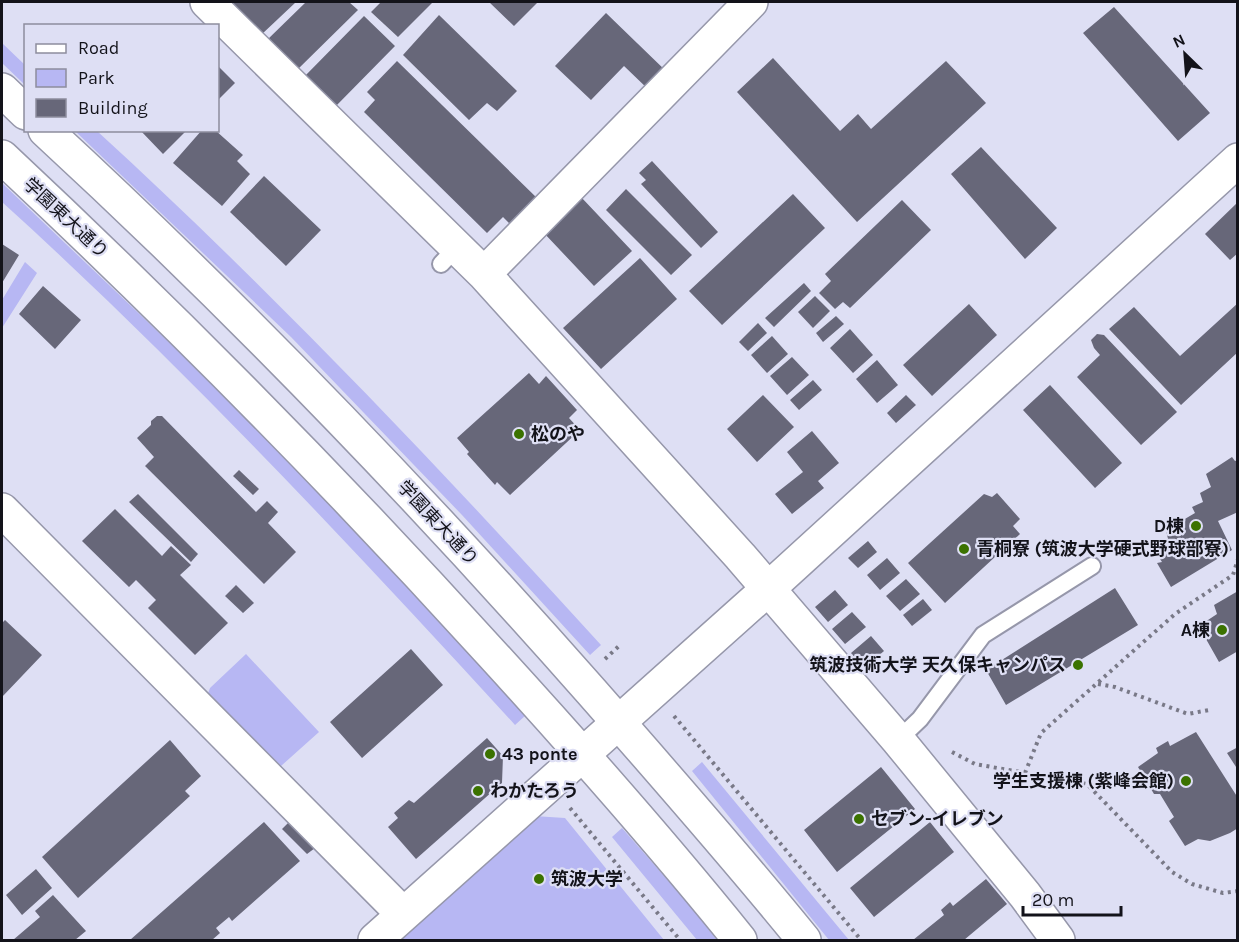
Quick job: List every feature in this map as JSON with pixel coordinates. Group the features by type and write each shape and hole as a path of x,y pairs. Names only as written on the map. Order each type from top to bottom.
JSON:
{"street":[{"path":"207,2 449,256 484,274 769,588 903,736 1058,940"},
{"path":"484,274 751,2"},
{"path":"2,90 24,110"},
{"name":"学園東大通り","path":"47,132 304,381 466,552 619,722 740,861 804,940"},
{"name":"学園東大通り","path":"2,157 265,411 421,575 583,754 740,940"},
{"path":"375,940 769,588 1238,160"},
{"path":"2,510 403,914"}],"lane":[{"path":"903,736 920,719 983,636 1092,566"}],"path":[{"path":"1025,773 1041,733 1175,614 1233,575 1238,559"},
{"path":"600,663 619,646"},
{"path":"1098,683 1188,714 1209,710"},
{"path":"670,711 861,940"},
{"path":"903,736 930,741 975,764 1087,784 1172,872 1192,884 1223,893 1238,891"},
{"path":"568,805 680,940"}],"green space":[{"path":"2,43 24,64 24,84 2,63"},
{"path":"76,132 98,132 228,255 355,382 601,645 590,655 462,515 291,337"},
{"path":"2,183 215,386 364,539 526,715 515,725 264,457 135,328 2,202"},
{"path":"25,262 37,273 2,328 2,300"},
{"path":"246,654 319,732 281,766 207,696 210,688"},
{"path":"702,762 849,940 829,940 692,771"},
{"name":"筑波大学","path":"534,816 565,818 664,940 397,940"},
{"path":"622,828 717,940 697,940 612,837"}],"building":[{"path":"229,2 296,2 261,35"},
{"path":"306,2 349,2 358,10 296,71 266,41"},
{"path":"381,2 433,2 398,37 371,12"},
{"path":"489,2 538,2 514,26"},
{"path":"1114,7 1210,113 1178,141 1083,33"},
{"path":"606,13 668,73 650,91 624,66 591,100 555,66"},
{"path":"439,15 517,91 497,111 487,103 469,120 403,55"},
{"path":"364,16 395,46 335,107 304,77"},
{"path":"773,58 840,131 858,114 871,129 946,61 986,103 857,222 737,92"},
{"path":"397,61 538,199 512,226 503,217 487,233 364,112 375,100 367,92"},
{"path":"219,67 235,83 219,99"},
{"path":"142,132 185,132 163,154"},
{"path":"200,132 217,132 243,155 237,161 250,174 222,206 173,163"},
{"path":"981,147 1057,228 1025,259 951,174"},
{"path":"652,161 718,232 701,248 641,184 646,180 639,173"},
{"path":"264,176 321,230 286,266 230,212"},
{"path":"626,189 692,255 671,275 606,210"},
{"path":"793,194 825,228 722,325 689,291"},
{"path":"581,197 632,251 594,286 543,232"},
{"path":"902,200 931,230 850,308 843,302 835,309 819,293 831,281 825,274"},
{"path":"1238,202 1238,253 1230,260 1205,234"},
{"path":"2,244 19,255 2,283"},
{"path":"640,258 677,299 601,369 563,328"},
{"path":"804,283 811,291 774,327 765,318"},
{"path":"43,286 81,320 55,349 19,314"},
{"path":"815,296 830,311 813,328 798,312"},
{"path":"1238,303 1238,352 1181,405 1109,329 1134,307 1180,356"},
{"path":"969,304 997,335 932,396 903,365"},
{"path":"836,316 844,324 823,342 816,333"},
{"path":"758,323 767,333 748,351 739,342"},
{"path":"850,329 873,355 853,373 830,348"},
{"path":"1097,334 1104,335 1177,412 1141,445 1077,377 1100,355 1091,340"},
{"path":"772,336 788,354 767,373 751,355"},
{"path":"792,357 809,375 787,395 770,376"},
{"path":"877,360 898,385 877,403 856,379"},
{"name":"松のや","path":"529,373 539,384 546,376 577,410 569,418 580,430 510,495 497,482 495,485 467,454 469,452 457,438"},
{"path":"813,380 822,390 799,410 790,400"},
{"path":"1050,385 1122,463 1095,488 1023,410"},
{"path":"763,395 794,427 757,462 727,429"},
{"path":"906,395 916,405 896,423 887,413"},
{"path":"157,416 162,416 256,512 267,501 278,512 268,523 296,552 264,584 145,466 154,457 137,438"},
{"path":"812,431 839,463 818,481 824,488 792,514 775,494 803,472 787,452"},
{"name":"D棟","path":"1232,457 1235,461 1238,460 1238,512 1218,521 1232,550 1171,587 1157,563 1162,562 1153,548 1168,539 1166,530 1195,513 1192,507 1203,502 1200,493 1211,487 1206,474"},
{"path":"239,470 259,489 253,495 233,476"},
{"name":"青桐寮 (筑波大学硬式野球部寮)","path":"997,493 1020,519 1013,526 1020,534 945,603 908,563 984,494 992,497"},
{"path":"138,494 198,554 191,562 129,502"},
{"path":"115,509 162,556 171,546 191,565 180,575 228,623 195,655 148,608 156,600 136,580 129,587 82,541"},
{"path":"868,541 877,552 858,568 848,558"},
{"path":"887,558 900,573 880,590 867,575"},
{"path":"906,579 920,594 900,611 886,596"},
{"path":"236,585 254,603 243,613 225,596"},
{"path":"1115,588 1138,625 1006,705 986,670"},
{"path":"835,590 848,605 828,622 815,607"},
{"name":"A棟","path":"1238,591 1238,651 1219,662 1206,639 1210,637 1202,624 1217,614 1214,605"},
{"path":"923,599 932,610 912,626 903,615"},
{"path":"852,612 866,627 845,644 832,629"},
{"path":"5,620 42,655 2,697 2,623"},
{"path":"871,636 884,651 864,668 851,653"},
{"path":"411,649 443,685 362,758 330,722"},
{"name":"学生支援棟 (紫峰会館)","path":"1196,732 1238,798 1238,828 1210,841 1198,839 1185,846 1169,821 1174,817 1160,794 1154,794 1138,767 1158,753 1156,748 1168,741 1170,746"},
{"path":"487,738 503,756 502,783 416,859 388,827 398,818 394,813 409,800 414,803"},
{"path":"170,740 201,776 185,791 190,796 78,898 42,857"},
{"path":"1238,747 1238,770 1227,753"},
{"name":"セブン-イレブン","path":"881,767 915,809 837,872 804,830"},
{"path":"264,822 300,861 232,921 229,917 216,928 220,933 212,940 130,940"},
{"path":"289,822 315,848 307,854 282,829"},
{"path":"930,822 954,852 874,917 850,888"},
{"path":"36,869 52,888 22,915 6,895"},
{"path":"986,879 1007,904 964,940 913,940 944,915 941,910 950,902 953,906"},
{"path":"53,895 86,931 75,940 13,940 40,917 35,911"}],"place":[{"name":"松のや","path":"519,434"},
{"name":"D棟","path":"1196,526"},
{"name":"青桐寮 (筑波大学硬式野球部寮)","path":"964,549"},
{"name":"A棟","path":"1222,630"},
{"name":"筑波技術大学 天久保キャンパス","path":"1078,665"},
{"name":"43 ponte","path":"490,754"},
{"name":"学生支援棟 (紫峰会館)","path":"1186,781"},
{"name":"わかたろう","path":"478,791"},
{"name":"セブン-イレブン","path":"859,819"},
{"name":"筑波大学","path":"539,879"}]}
